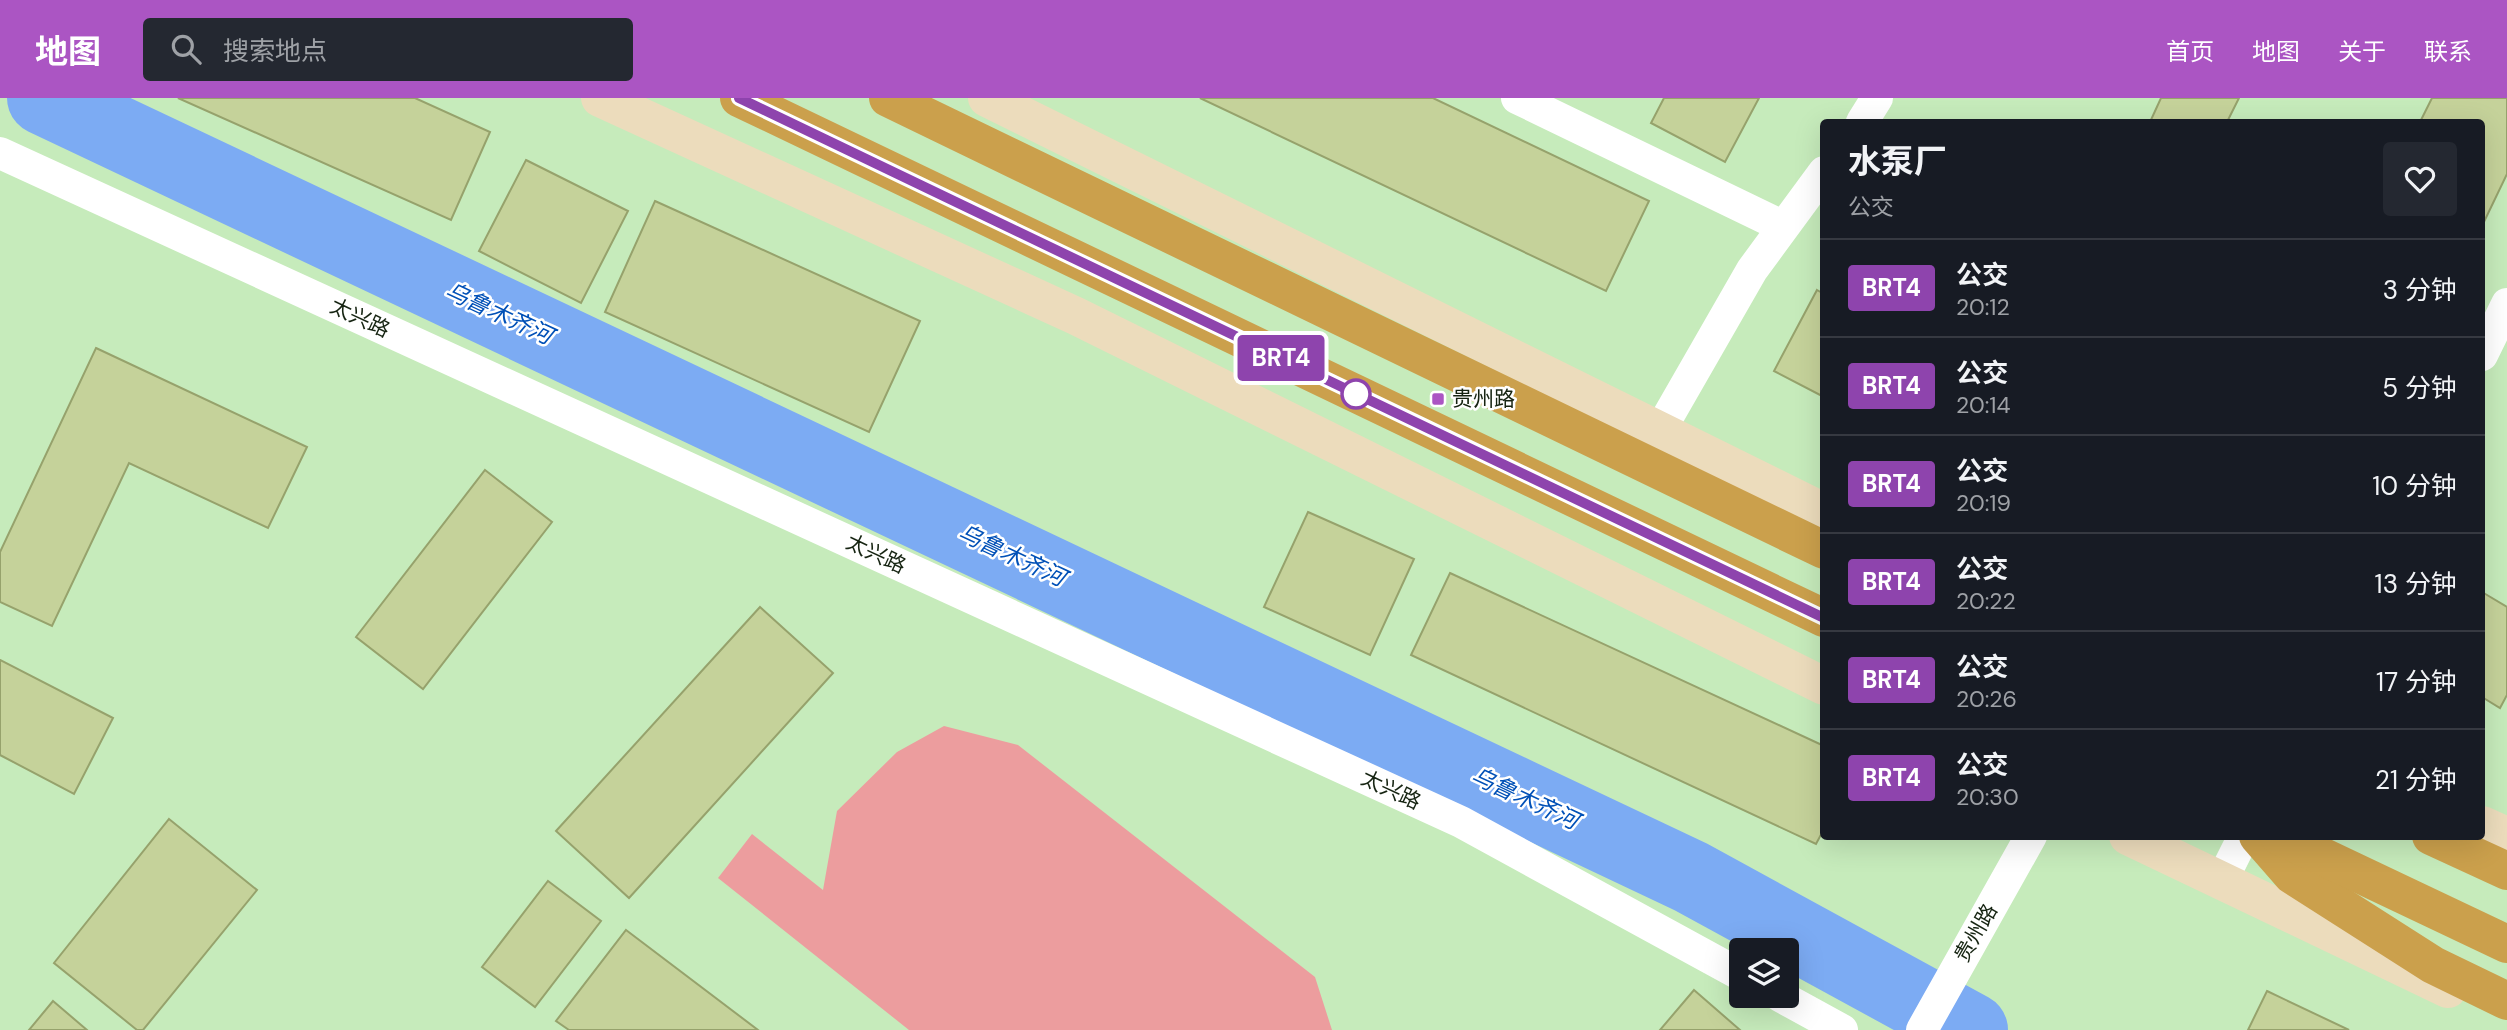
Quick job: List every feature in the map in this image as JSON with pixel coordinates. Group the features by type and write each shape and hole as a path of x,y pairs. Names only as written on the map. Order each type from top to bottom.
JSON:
{"highway":[{"path":"739,98 1820,616"},
{"path":"888,98 1820,548"},
{"path":"2261,840 2291,875 2433,965 2507,1001"},
{"path":"2287,840 2507,944"},
{"path":"2440,840 2507,871"}],"main road":[{"path":"600,98 1076,316 1820,684"},
{"path":"987,98 1820,510"},
{"path":"2485,825 2507,836"},
{"path":"2136,840 2221,883 2507,1017"}],"street":[{"path":"1517,98 1782,226"},
{"path":"1864,119 1877,98"},
{"name":"太兴路","path":"0,153 1461,821 1729,968"},
{"path":"1659,432 1752,270 1820,177"},
{"path":"2485,349 2507,303"},
{"name":"贵州路","path":"1922,1030 2029,840"},
{"path":"2221,883 2242,840"},
{"path":"1799,1006 1842,1030"}],"shaded area":[{"path":"944,726 1018,745 1315,977 1332,1030 909,1030 718,878 752,834 823,890 837,811 897,752"}],"building":[{"path":"178,98 415,98 490,132 451,220"},
{"path":"1200,98 1433,98 1649,201 1606,291"},
{"path":"1664,98 1759,98 1725,162 1651,123"},
{"path":"2161,98 2239,98 2228,119 2151,119"},
{"path":"2432,98 2507,98 2507,174 2485,220 2485,119 2422,119"},
{"path":"526,160 628,211 581,303 479,251"},
{"path":"655,201 920,321 869,432 605,312"},
{"path":"1817,290 1820,292 1820,395 1774,371"},
{"path":"96,348 307,447 268,528 129,463 52,626 0,602 0,552"},
{"path":"485,470 552,522 423,689 356,637"},
{"path":"1308,512 1414,559 1370,655 1264,607"},
{"path":"1450,573 1820,744 1820,836 1816,844 1411,655"},
{"path":"2485,594 2507,607 2507,695 2500,708 2485,699"},
{"path":"760,607 833,673 629,898 556,831"},
{"path":"0,660 113,718 74,794 0,755"},
{"path":"169,819 257,890 143,1030 137,1030 54,963"},
{"path":"548,881 601,921 535,1007 482,967"},
{"path":"626,930 758,1030 569,1030 556,1021"},
{"path":"1694,990 1740,1030 1660,1030"},
{"path":"2267,991 2349,1030 2248,1030"},
{"path":"53,1001 87,1030 29,1030"}],"waterway":[{"name":"乌鲁木齐河","path":"44,98 1691,877 1971,1030"}],"bus line":[{"name":"BRT4","path":"739,98 1820,616"}],"place":[{"name":"贵州路","path":"1438,399"}]}
